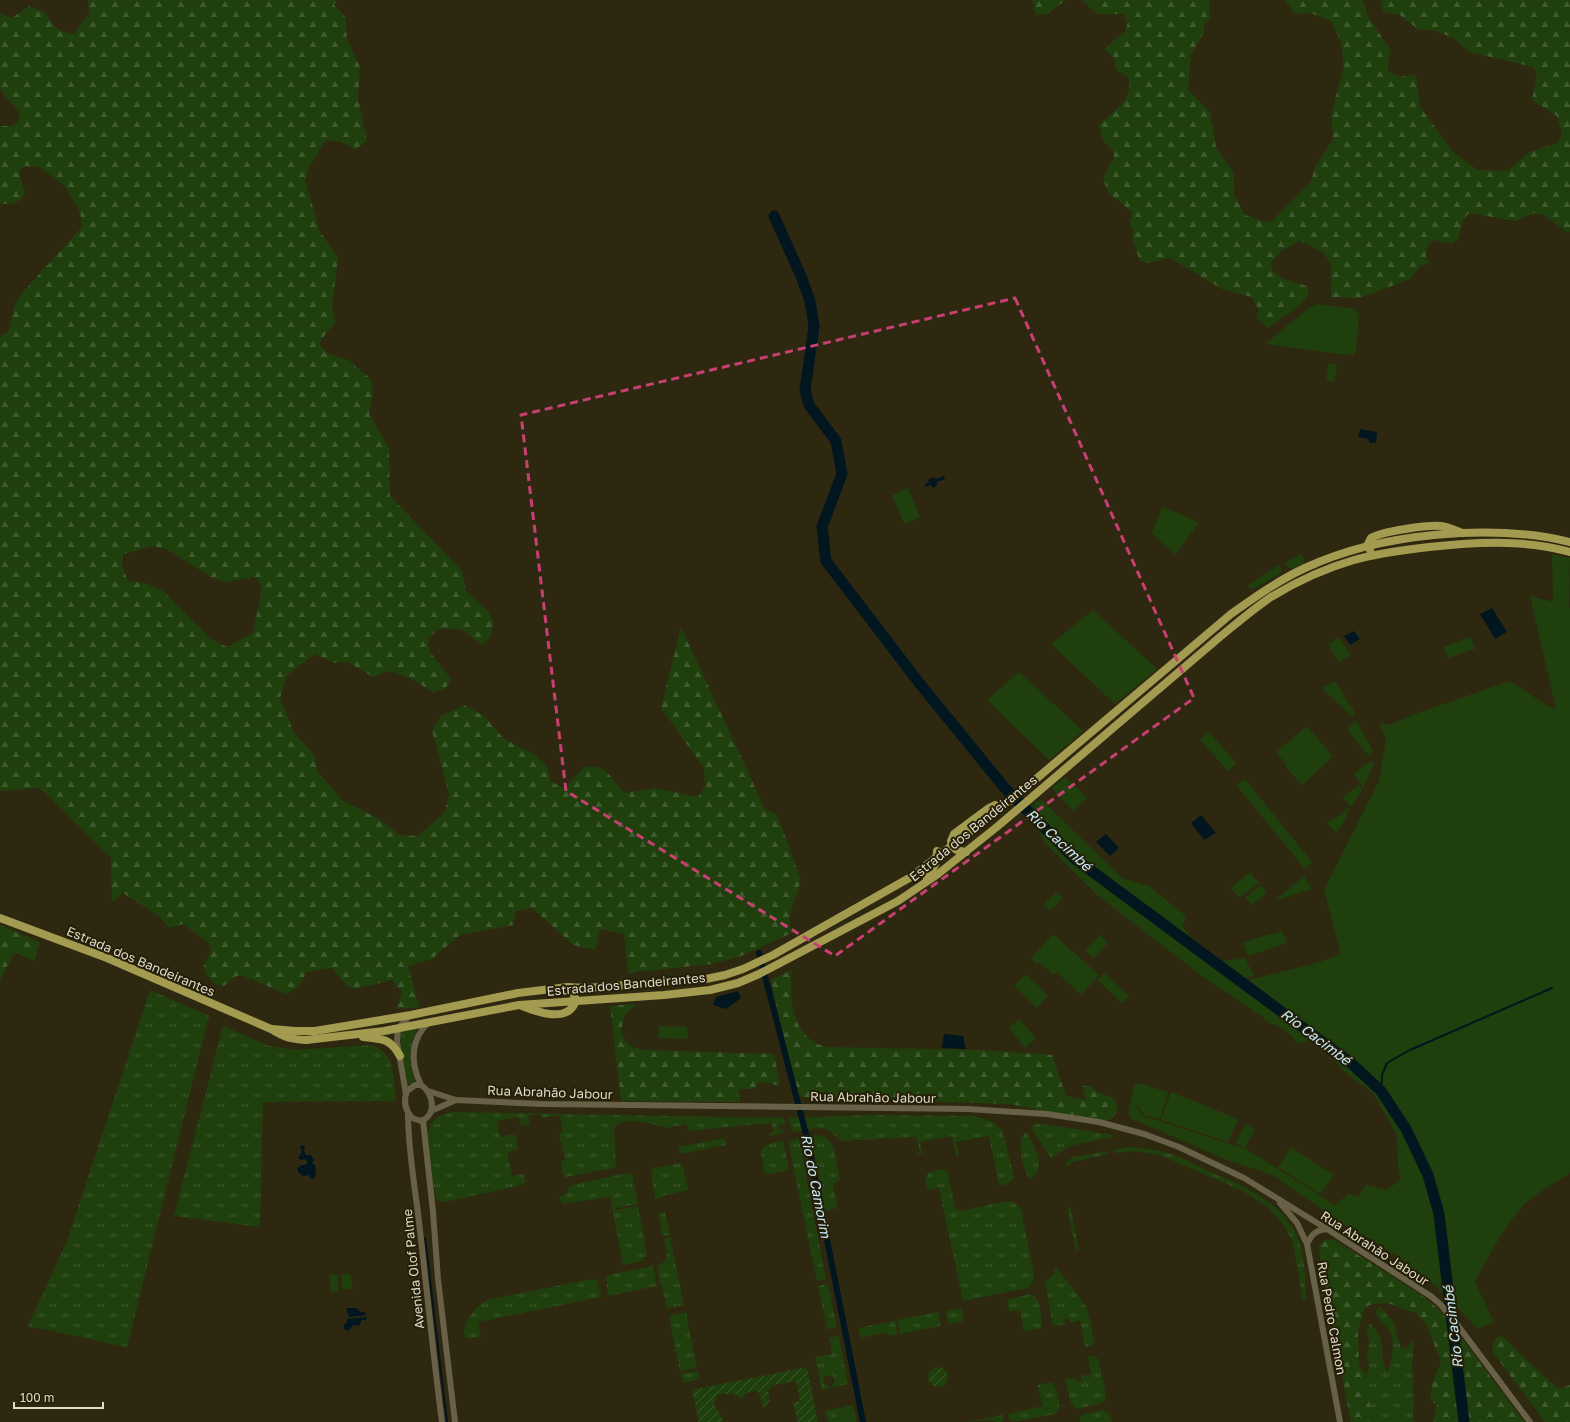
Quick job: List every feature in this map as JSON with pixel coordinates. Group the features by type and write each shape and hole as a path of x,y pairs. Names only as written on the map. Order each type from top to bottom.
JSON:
{"main road":[{"path":"1379,555 1370,550 1369,540 1374,536 1435,526 1444,526 1463,534 1501,533 1538,536 1570,542"},
{"name":"Estrada dos Bandeirantes","path":"0,918 107,958 272,1029 283,1037 294,1039 306,1040 348,1036 428,1023 519,1005 664,995 710,990 738,983 779,964 884,909 923,885 966,852 1226,632 1272,597 1296,584 1353,560 1406,550 1460,544 1500,543 1533,545 1570,552"},
{"name":"Estrada dos Bandeirantes","path":"272,1029 315,1031 411,1015 518,993 568,987 586,988 706,979 725,975 755,963 772,955 911,877 948,846 954,834 989,808 995,806 1002,807 1010,801 1231,614 1270,587 1304,568 1334,556 1369,546"},
{"path":"1334,556 1339,565"},
{"path":"938,874 944,863 948,846 955,850 966,852"},
{"path":"923,885 934,868 937,854"},
{"path":"519,1005 538,1012 558,1015 570,1009 575,1004 576,1000 574,993 568,987"},
{"path":"348,1036 382,1038 387,1040 396,1049 400,1056"}],"street":[{"path":"411,1015 398,1028 397,1042 406,1094 405,1104 408,1113 414,1120 423,1120 431,1111 432,1102 428,1091 421,1085 413,1061 415,1041 419,1032 428,1023"},
{"path":"406,1094 412,1087 421,1085"},
{"name":"Rua Abrahão Jabour","path":"428,1091 456,1100 542,1104 968,1109 1047,1114 1099,1122 1144,1134 1180,1147 1244,1178 1415,1285 1441,1305 1456,1322 1530,1422"},
{"name":"Rua Abrahão Jabour","path":"431,1111 456,1100"},
{"name":"Avenida Olof Palme","path":"408,1113 410,1156 418,1211 442,1422"},
{"name":"Avenida Olof Palme","path":"423,1120 433,1212 438,1279 455,1422"},
{"name":"Rua Abrahão Jabour","path":"1273,1196 1297,1223 1307,1244"},
{"path":"1307,1244 1311,1236 1316,1231 1327,1229"},
{"name":"Rua Pedro Calmon","path":"1307,1244 1340,1422"}],"highlighted area":[{"path":"1015,298 1194,698 835,956 566,791 521,415"}],"green space":[{"path":"88,0 337,0 334,5 345,16 347,39 360,67 358,98 367,141 355,150 342,142 326,140 310,165 305,180 320,232 338,257 332,307 335,322 319,343 328,354 348,360 371,379 373,394 369,414 389,449 390,496 462,571 466,591 487,610 493,622 491,636 482,645 461,629 438,629 428,639 430,652 451,679 445,689 433,692 408,677 388,671 373,677 348,662 334,663 315,654 286,676 280,698 293,731 315,756 317,771 342,800 379,819 399,835 418,836 445,812 449,794 432,731 441,716 464,705 484,716 504,739 536,755 547,767 551,782 565,788 584,767 592,767 603,770 607,773 624,793 656,788 698,797 705,787 704,768 661,708 681,627 766,811 777,814 801,881 789,917 792,933 741,956 712,964 628,973 624,934 600,929 595,950 573,945 532,908 516,911 513,925 460,935 432,959 408,966 419,1007 396,1009 402,992 392,980 355,989 347,986 332,968 307,972 299,986 286,994 243,976 236,976 224,986 215,984 205,973 204,965 211,951 209,943 183,924 169,928 159,916 123,893 112,902 111,858 44,792 37,788 0,791 0,336 8,332 15,304 23,292 82,227 80,212 64,185 39,167 24,166 19,172 25,194 20,200 11,204 0,203 0,126 12,126 18,122 20,114 0,88 0,14 12,18 29,6 46,13 51,22 60,30 74,34 89,13","holes":["153,546 168,550 214,579 227,582 256,577 262,588 253,633 227,647 211,639 163,591 145,583 128,581 122,566 123,554"]},
{"path":"1032,0 1066,0 1047,14 1036,15"},
{"path":"1082,0 1211,0 1209,3 1210,20 1204,24 1203,34 1191,54 1188,90 1210,112 1216,148 1234,173 1234,195 1245,215 1265,222 1272,221 1311,182 1315,167 1333,139 1331,114 1344,67 1341,42 1331,21 1310,13 1295,14 1285,0 1362,0 1369,18 1390,49 1387,71 1400,77 1416,74 1420,107 1454,153 1478,170 1507,171 1530,152 1557,143 1562,135 1557,116 1532,100 1537,74 1533,67 1469,52 1455,39 1434,30 1419,30 1400,15 1383,12 1381,0 1570,0 1570,231 1568,233 1544,215 1534,213 1516,221 1469,213 1463,220 1459,238 1452,244 1433,240 1427,247 1426,257 1430,263 1420,266 1410,279 1360,298 1331,297 1331,264 1323,252 1300,241 1281,251 1271,263 1272,270 1284,279 1307,286 1308,295 1298,307 1268,328 1256,318 1259,311 1252,297 1222,289 1170,258 1148,263 1140,261 1132,239 1134,232 1130,226 1132,212 1109,193 1103,179 1109,165 1114,159 1113,151 1103,140 1099,125 1121,105 1128,93 1128,77 1115,69 1115,59 1104,49 1125,31 1128,22 1123,14 1097,14"},
{"path":"1318,304 1355,309 1359,315 1356,349 1353,355 1265,344 1310,307"},
{"path":"1329,363 1337,365 1334,383 1326,380"},
{"path":"908,488 920,517 904,524 892,495"},
{"path":"1162,507 1199,522 1175,555 1152,533"},
{"path":"1301,554 1304,563 1293,569 1286,566 1285,563"},
{"path":"1552,554 1570,558 1570,1173 1525,1204 1513,1217 1496,1244 1475,1282 1494,1322 1478,1329 1436,1286 1393,1254 1348,1227 1272,1175 1229,1161 1130,1118 1128,1112 1134,1086 1139,1083 1168,1092 1160,1119 1144,1115 1138,1106 1135,1105 1143,1116 1246,1149 1335,1205 1349,1193 1358,1197 1366,1185 1386,1190 1401,1180 1398,1165 1397,1135 1373,1093 1348,1075 1326,1052 1309,1041 1297,1044 1293,1037 1279,1026 1269,1023 1259,1014 1254,1013 1251,1009 1203,977 1096,894 1043,841 1032,810 1035,802 1042,800 1122,878 1149,886 1186,916 1183,927 1199,948 1245,981 1317,963 1341,954 1324,890 1379,781 1386,740 1379,723 1390,725 1407,717 1510,681 1551,708 1556,709 1530,596 1553,602"},
{"path":"1279,565 1281,567 1281,573 1257,587 1250,589 1248,585"},
{"path":"1093,610 1157,669 1115,704 1051,644"},
{"path":"1339,637 1351,655 1339,663 1328,645"},
{"path":"1471,637 1475,649 1448,658 1443,647"},
{"path":"1019,672 1083,731 1049,760 987,700"},
{"path":"1335,681 1355,713 1352,717 1322,688"},
{"path":"1356,720 1373,751 1370,757 1347,730"},
{"path":"1307,726 1333,757 1302,785 1285,766 1286,764 1276,752"},
{"path":"1209,732 1236,763 1228,771 1200,740"},
{"path":"1371,760 1374,765 1363,788 1354,774"},
{"path":"1065,777 1088,798 1073,811 1052,788"},
{"path":"1245,779 1312,862 1305,869 1236,785"},
{"path":"1359,784 1362,790 1351,807 1343,798"},
{"path":"1349,806 1345,820 1336,833 1326,822 1339,816"},
{"path":"1250,872 1259,883 1239,898 1231,888"},
{"path":"1304,876 1312,889 1274,901"},
{"path":"1260,885 1267,893 1252,905 1245,898"},
{"path":"1056,892 1063,898 1050,911 1043,905"},
{"path":"0,925 40,942 34,961 15,952 0,980"},
{"path":"1282,931 1287,943 1248,956 1243,942"},
{"path":"1053,934 1099,975 1081,995 1057,972 1053,975 1039,962 1037,964 1031,958"},
{"path":"1100,935 1108,943 1093,958 1085,950"},
{"path":"1245,958 1254,976 1244,978 1223,961"},
{"path":"791,970 791,989 795,1017 804,1033 811,1040 825,1047 980,1050 1052,1055 1066,1096 1086,1100 1083,1086 1092,1086 1096,1092 1111,1097 1118,1105 1115,1114 1111,1119 1096,1121 1009,1104 801,1097 795,1089 771,980"},
{"path":"1104,973 1129,996 1122,1003 1097,980"},
{"path":"1026,974 1048,995 1037,1008 1014,986"},
{"path":"150,990 209,1016 127,1347 28,1326 67,1241"},
{"path":"636,1004 624,1016 621,1032 625,1041 633,1047 645,1050 774,1054 780,1086 758,1082 754,1089 739,1089 740,1102 621,1101 610,1006"},
{"path":"1019,1019 1036,1038 1025,1048 1009,1028"},
{"path":"223,1026 269,1046 296,1050 371,1045 385,1054 392,1067 396,1101 263,1102 260,1227 174,1216"},
{"path":"659,1026 687,1027 688,1039 658,1038"},
{"path":"418,1028 410,1054 412,1074 415,1081 407,1085 400,1044 401,1037 402,1032"},
{"path":"1171,1092 1238,1119 1228,1142 1161,1120"},
{"path":"453,1112 784,1118 785,1124 779,1125 779,1129 777,1130 783,1130 783,1133 769,1136 769,1133 773,1132 772,1124 770,1123 688,1131 686,1124 666,1128 645,1122 629,1121 619,1123 614,1128 616,1165 614,1168 566,1177 563,1174 561,1161 565,1160 559,1133 563,1132 560,1115 542,1118 541,1114 528,1116 530,1124 522,1126 518,1117 497,1121 500,1137 512,1134 516,1136 518,1149 507,1152 512,1176 523,1174 525,1182 522,1185 442,1202 437,1200 435,1195 428,1149 428,1131 432,1123 437,1118"},
{"path":"867,1115 972,1116 988,1120 1002,1130 1014,1179 1003,1186 999,1184 989,1136 956,1142 959,1156 956,1155 952,1136 920,1142 922,1151 926,1152 918,1154 917,1152 920,1152 916,1137 842,1141 827,1129 819,1128 792,1132 789,1118"},
{"path":"1037,1123 1113,1135 1113,1137 1070,1146 1051,1158 1031,1128"},
{"path":"1245,1124 1255,1129 1245,1148 1236,1143"},
{"path":"1026,1132 1036,1149 1039,1163 1038,1170 1030,1179 1022,1161 1021,1140"},
{"path":"816,1135 825,1137 833,1146 840,1179 833,1185 838,1208 825,1211 811,1136"},
{"path":"725,1138 726,1145 680,1154 678,1147"},
{"path":"799,1139 826,1280 817,1281 788,1141"},
{"path":"783,1141 789,1170 765,1175 761,1154 762,1150 768,1145"},
{"path":"1129,1147 1155,1150 1182,1158 1242,1186 1266,1200 1277,1209 1294,1230 1301,1247 1305,1274 1306,1301 1303,1301 1293,1243 1283,1224 1269,1208 1243,1191 1160,1155 1134,1151 1115,1153 1114,1150"},
{"path":"1291,1147 1334,1175 1320,1194 1278,1167"},
{"path":"1108,1151 1108,1154 1073,1162 1066,1167 1066,1162 1073,1157"},
{"path":"680,1163 683,1167 688,1190 655,1199 651,1170"},
{"path":"941,1169 947,1171 955,1207 959,1211 1008,1201 1019,1206 1034,1275 1033,1282 1028,1288 963,1301 939,1188 928,1190 926,1184 926,1177 928,1173"},
{"path":"627,1173 632,1175 638,1204 616,1208 616,1210 638,1206 647,1255 642,1261 623,1265 610,1197 563,1204 559,1199 560,1196 566,1194 569,1187 572,1185"},
{"path":"1070,1205 1079,1250 1076,1251 1068,1211"},
{"path":"665,1212 670,1235 663,1236 658,1213"},
{"path":"670,1237 684,1305 667,1308 662,1285 660,1285 657,1267 666,1260 667,1254 664,1239"},
{"path":"1333,1239 1421,1295 1435,1306 1450,1322 1524,1422 1433,1422 1438,1400 1434,1404 1430,1399 1433,1383 1441,1361 1425,1322 1415,1313 1383,1303 1369,1305 1364,1309 1358,1331 1359,1365 1365,1374 1365,1387 1375,1422 1351,1422 1321,1266 1319,1246 1325,1240"},
{"path":"653,1266 657,1286 608,1296 606,1277 608,1275"},
{"path":"1057,1268 1086,1306 1094,1341 1091,1346 1085,1347 1080,1320 1070,1323 1068,1318 1064,1319 1065,1324 1053,1326 1045,1282 1055,1273 1054,1270"},
{"path":"350,1273 353,1288 343,1290 341,1275"},
{"path":"337,1274 339,1291 331,1292 329,1275"},
{"path":"593,1279 598,1281 601,1297 478,1322 481,1336 468,1339 464,1337 466,1325 471,1314 490,1299"},
{"path":"828,1284 837,1328 827,1329 818,1286"},
{"path":"1030,1294 1037,1299 1039,1303 1042,1328 1024,1332 1020,1310 1009,1312 1007,1300"},
{"path":"1379,1306 1393,1321 1401,1347 1408,1348 1413,1339 1413,1422 1375,1422 1368,1402 1365,1381 1369,1368 1367,1356 1369,1342 1367,1329 1369,1323 1380,1336 1384,1365 1387,1372 1391,1362 1393,1350 1390,1331 1380,1321 1376,1312"},
{"path":"961,1308 964,1321 948,1324 946,1311"},
{"path":"686,1312 697,1368 680,1371 669,1316"},
{"path":"938,1312 941,1326 900,1334 897,1320"},
{"path":"895,1321 897,1334 888,1336 887,1332 861,1338 858,1328"},
{"path":"839,1336 848,1384 832,1388 832,1384 835,1383 833,1375 823,1377 825,1385 829,1385 829,1388 822,1390 815,1357 832,1354 829,1338"},
{"path":"1497,1337 1503,1337 1559,1389 1570,1385 1570,1422 1545,1422 1492,1351 1493,1344"},
{"path":"1092,1356 1097,1358 1099,1362 1106,1394 1105,1400 1100,1404 1076,1409 1071,1403 1065,1379 1076,1377 1077,1382 1082,1381 1081,1376 1091,1374 1088,1357"},
{"path":"807,1367 818,1422 798,1422 793,1402 800,1401 796,1381 772,1385 768,1391 770,1400 766,1406 763,1407 759,1393 756,1391 746,1393 742,1398 733,1393 718,1395 714,1402 723,1422 699,1422 692,1390"},
{"path":"938,1367 945,1370 948,1377 945,1384 938,1387 931,1384 928,1377 931,1370"},
{"path":"698,1371 700,1379 683,1383 681,1374"},
{"path":"1053,1382 1059,1403 1058,1411 1055,1414 1019,1421 1010,1420 1008,1414 1043,1406 1037,1385"},
{"path":"853,1405 856,1422 828,1422 825,1411"},
{"path":"1101,1410 1109,1413 1112,1422 1080,1422 1080,1417 1084,1414"},
{"path":"1003,1415 1004,1421 998,1422 988,1420 967,1422"}],"water":[{"path":"1360,429 1377,432 1376,443 1370,443 1368,439 1358,437"},
{"path":"944,476 945,479 937,482 937,485 933,488 931,485 925,487 924,485 929,482 928,480 934,477 936,479"},
{"path":"1492,608 1507,632 1495,639 1480,614"},
{"path":"1354,631 1360,639 1350,645 1344,636"},
{"path":"1201,815 1216,833 1204,840 1191,823"},
{"path":"1106,834 1119,848 1110,856 1096,842"},
{"path":"738,991 741,998 726,1009 713,1005 716,997"},
{"path":"944,1034 963,1036 966,1049 942,1048"},
{"path":"302,1145 305,1146 304,1151 306,1155 311,1155 314,1160 312,1163 315,1165 316,1175 311,1179 309,1175 303,1176 297,1169 301,1165 305,1165 308,1162 305,1159 301,1160 298,1158 302,1152 300,1147"},
{"path":"346,1308 357,1308 360,1312 364,1312 367,1315 349,1317"},
{"path":"367,1317 366,1320 362,1320 359,1326 353,1325 348,1331 344,1329 344,1324 347,1323 347,1319"}],"waterway":[{"name":"Rio Cacimbé","path":"774,216 801,276 810,301 814,327 805,390 809,405 836,441 842,474 822,527 826,561 920,684 1004,787 1074,858 1352,1064 1381,1091 1406,1129 1428,1175 1439,1214 1464,1422"},
{"name":"Rio do Camorim","path":"759,953 807,1138 863,1422"},
{"path":"1381,1091 1382,1075 1387,1063 1410,1050 1552,988"},
{"path":"425,1238 447,1422"}]}
